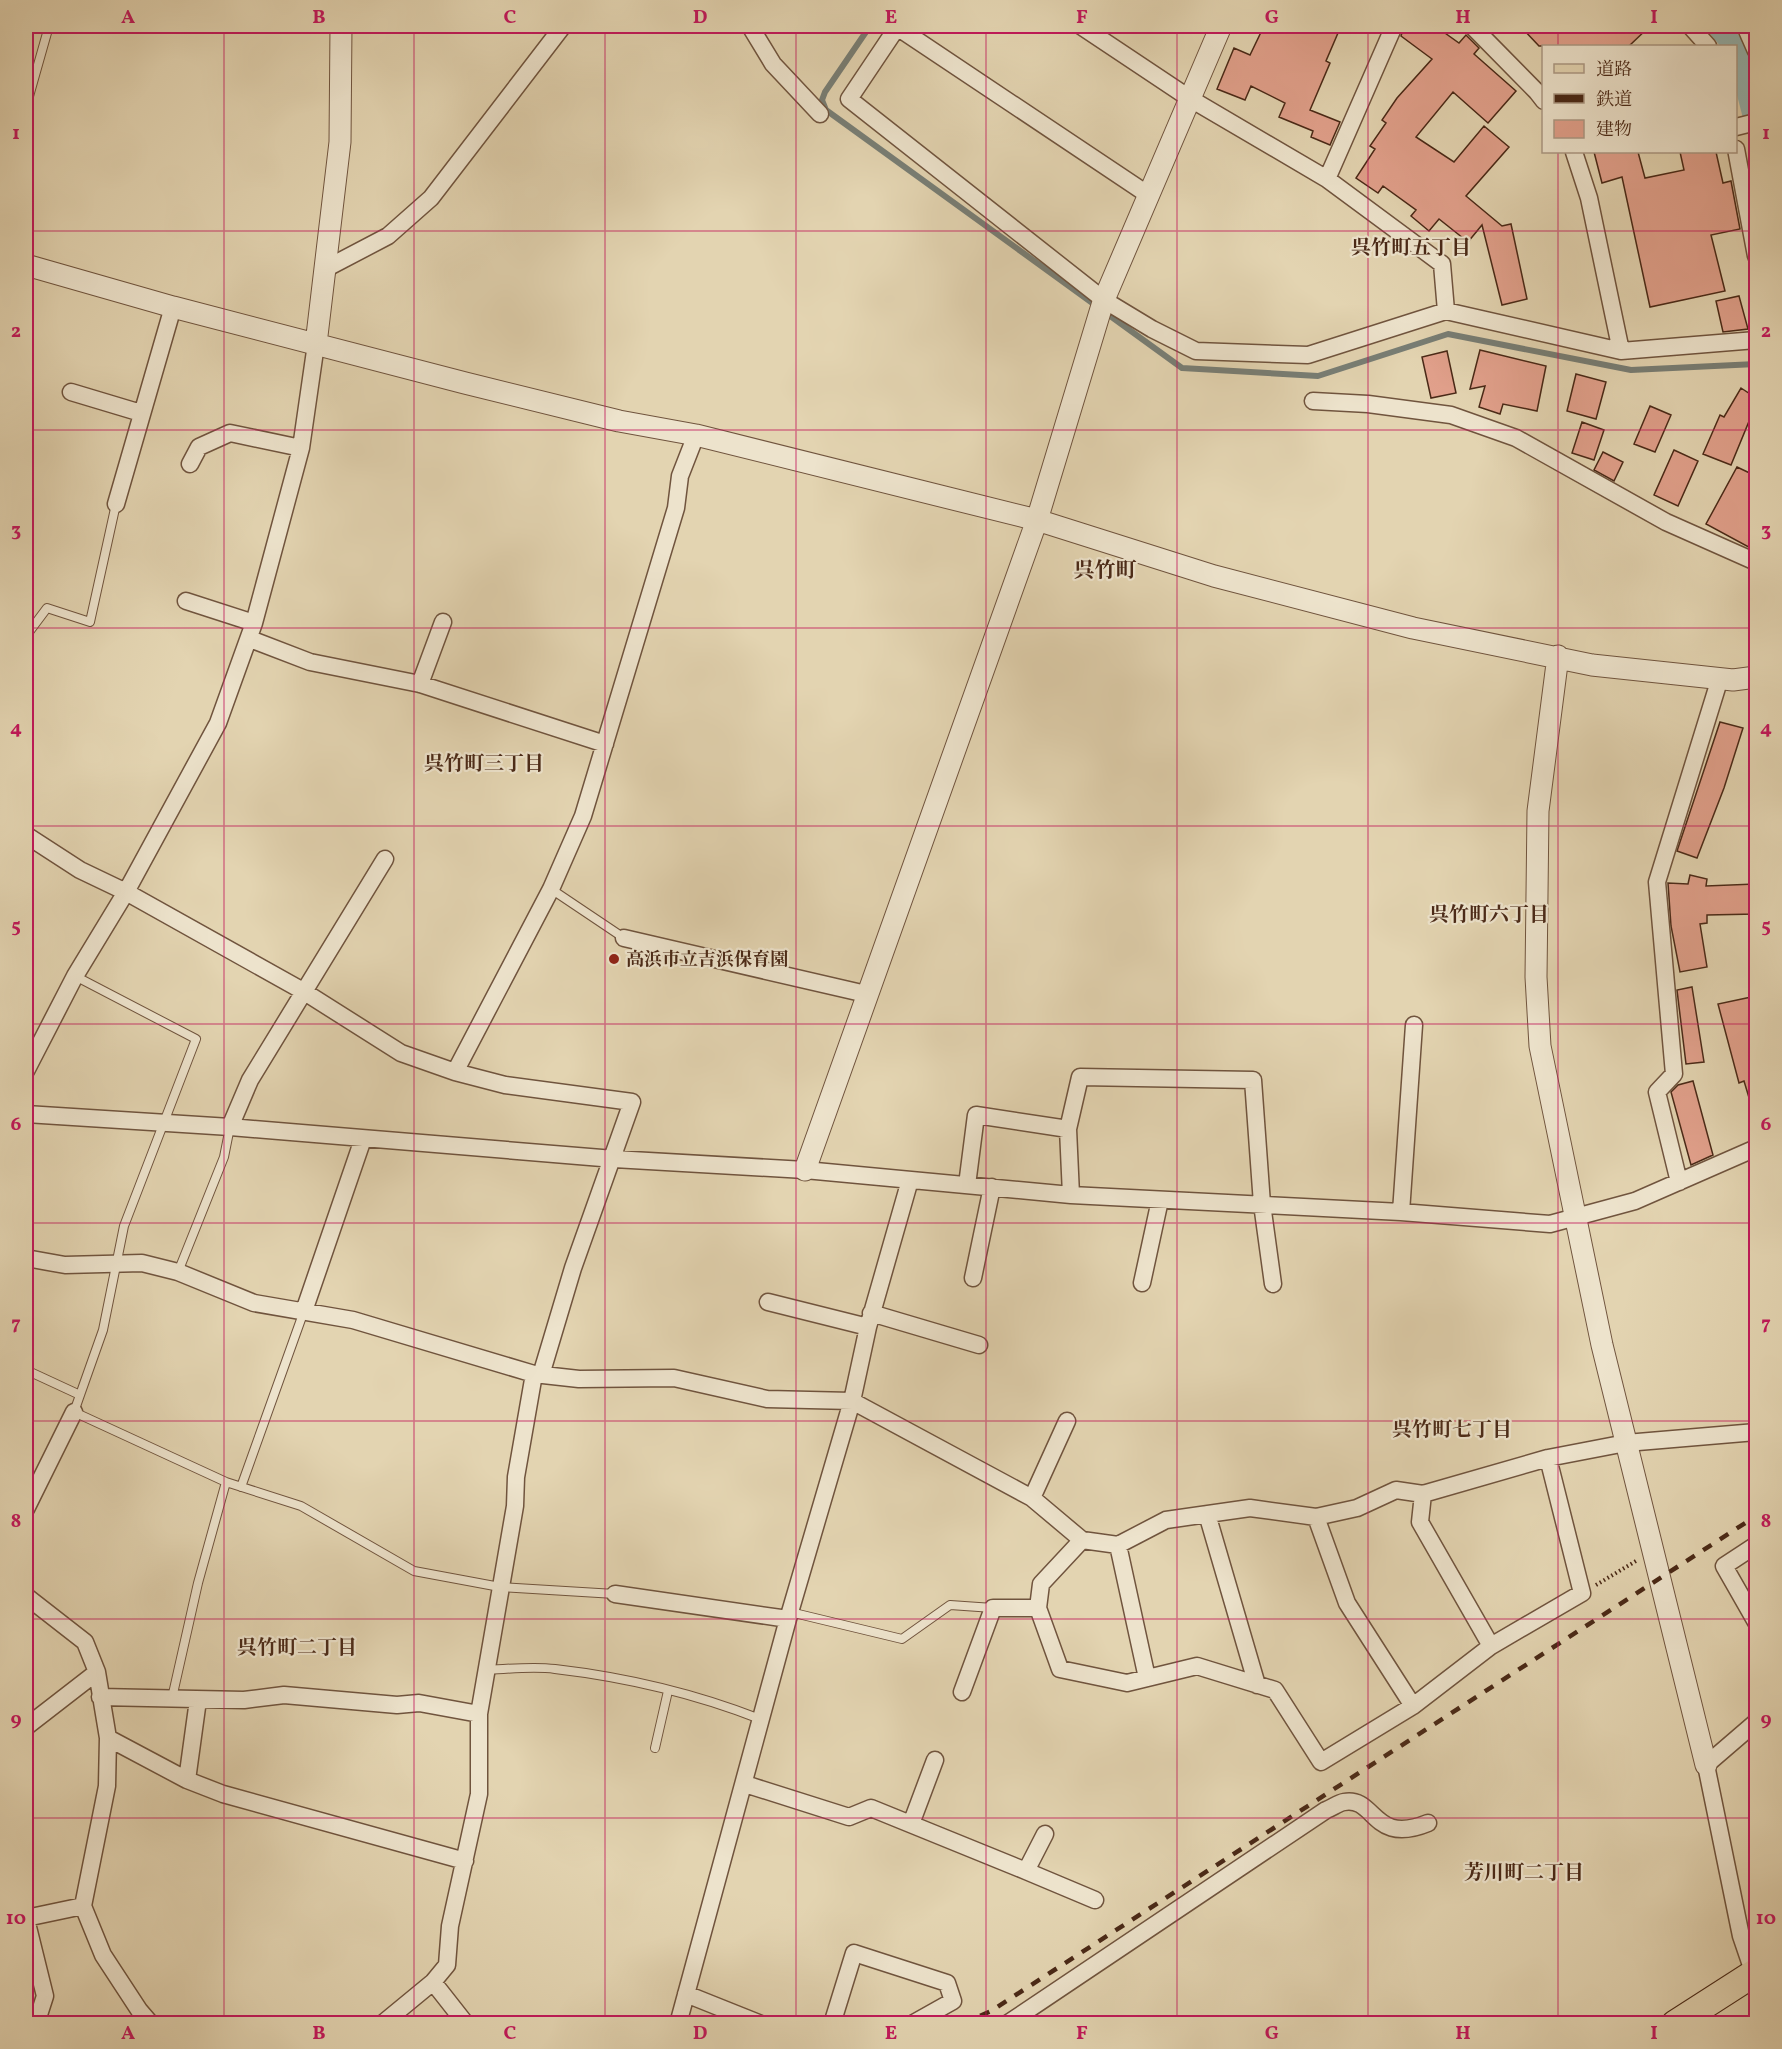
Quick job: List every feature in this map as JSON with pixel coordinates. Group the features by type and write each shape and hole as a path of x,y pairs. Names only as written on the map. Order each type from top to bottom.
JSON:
{"main road":[{"path":"1675,2024 1756,1976"}],"street":[{"path":"26,1071 75,976 126,892 218,723 252,631 301,448 340,142 341,26"},
{"path":"325,269 388,236 431,198 563,26"},
{"path":"750,26 773,64 820,114"},
{"path":"1150,196 897,26 849,99 1103,301 1196,351 1308,355 1446,310 1621,351 1756,340"},
{"path":"1081,26 1189,98 1326,179 1442,264 1446,310"},
{"path":"805,1170 1037,520 1103,301 1221,26"},
{"path":"1326,179 1394,26"},
{"path":"1472,26 1542,98"},
{"path":"1690,26 1707,45"},
{"path":"1745,26 1756,51"},
{"path":"1737,127 1756,122"},
{"path":"1574,153 1589,198 1621,351"},
{"path":"1737,153 1756,256"},
{"path":"26,265 173,307 619,421 696,435 1037,520 1214,576 1413,628 1558,656 1592,665 1720,678 1756,677"},
{"path":"116,504 173,307"},
{"path":"70,392 141,413"},
{"path":"1313,402 1368,404 1451,415 1484,426 1516,438 1666,522 1756,562"},
{"path":"190,464 199,447 230,433 301,448"},
{"path":"455,1072 551,889 583,816 676,508 680,476 696,435"},
{"path":"186,602 252,631 310,662 420,684 605,744"},
{"path":"420,684 443,622"},
{"path":"1558,656 1538,811 1536,977 1539,1046 1626,1443 1706,1765 1741,1936 1756,1976"},
{"path":"1679,1182 1657,1092 1674,1074 1657,882 1720,678"},
{"path":"26,835 44,844 80,870 126,892 303,991 401,1053 505,1086 633,1102 537,1374 516,1477 515,1506 479,1714 480,1794 450,1926 447,1965 433,1982 382,2024"},
{"path":"230,1127 250,1080 386,859"},
{"path":"624,938 866,994"},
{"path":"1401,1212 1414,1025"},
{"path":"1071,1195 1068,1129 1080,1077 1253,1080 1262,1204 1273,1284"},
{"path":"26,1114 230,1127 614,1159 805,1170 1071,1195 1401,1212 1550,1224 1635,1201 1756,1148"},
{"path":"967,1185 976,1114 1068,1129"},
{"path":"304,1311 363,1139"},
{"path":"678,2024 745,1784 760,1719 789,1615 852,1401 869,1320 910,1180"},
{"path":"973,1278 992,1187"},
{"path":"1142,1283 1160,1200"},
{"path":"26,1258 65,1265 142,1263 178,1272 254,1303 353,1320 537,1374 579,1379 674,1378 766,1399 852,1401 1032,1498 1082,1540 1118,1545 1166,1520 1250,1508 1316,1517 1357,1508 1396,1490 1423,1494 1548,1458 1626,1443 1756,1432"},
{"path":"768,1302 869,1320 979,1345"},
{"path":"26,1509 74,1412"},
{"path":"1032,1498 1067,1421"},
{"path":"1082,1540 1041,1584 1038,1608 1060,1669 1127,1683 1197,1666 1275,1690 1322,1762 1413,1706 1491,1646 1582,1593 1548,1458"},
{"path":"1423,1494 1420,1522 1491,1646"},
{"path":"1207,1514 1257,1685"},
{"path":"1316,1517 1347,1603 1413,1706"},
{"path":"1118,1545 1148,1678"},
{"path":"1756,1545 1724,1566 1756,1622"},
{"path":"615,1594 789,1615"},
{"path":"26,1596 86,1642 97,1672 108,1738 107,1785 83,1906 102,1954 139,2010 151,2024"},
{"path":"962,1692 993,1608 1038,1608"},
{"path":"26,1727 97,1672"},
{"path":"100,1698 244,1700 285,1695 397,1705 419,1703 479,1714"},
{"path":"187,1780 198,1700"},
{"path":"1706,1765 1756,1722"},
{"path":"108,1738 187,1780 224,1794 465,1861"},
{"path":"911,1824 935,1760"},
{"path":"745,1784 849,1817 871,1808 1095,1900"},
{"path":"1007,2024 1326,1810 1345,1802 1363,1805 1378,1821 1394,1830 1415,1829 1428,1823"},
{"path":"1026,1870 1045,1834"},
{"path":"36,2024 45,1996 26,1918 83,1906"},
{"path":"832,2024 854,1953 947,1983 953,2001 912,2024"},
{"path":"433,1982 466,2024"},
{"path":"686,1994 761,2024"}],"lane":[{"path":"26,107 49,26"},
{"path":"26,636 47,608 90,622 116,504"},
{"path":"551,889 624,938"},
{"path":"75,976 196,1039 124,1226 103,1330 74,1412 226,1482 301,1506 414,1571 500,1587 615,1594"},
{"path":"178,1272 224,1157 230,1127"},
{"path":"241,1487 304,1311"},
{"path":"26,1370 80,1395"},
{"path":"172,1698 198,1583 226,1482"},
{"path":"789,1615 902,1639 950,1605 993,1608"},
{"path":"486,1670 553,1668 669,1690 760,1719"},
{"path":"655,1748 669,1690"}],"path":[{"path":"1582,1593 1653,1552"}],"building":[{"path":"1264,26 1299,26 1313,32 1316,26 1341,26 1326,61 1330,63 1310,110 1340,122 1330,145 1311,137 1313,131 1279,117 1285,103 1251,86 1245,100 1217,89 1234,48 1250,55"},
{"path":"1404,26 1435,26 1459,43 1466,35 1479,48 1474,54 1516,91 1488,123 1453,92 1416,137 1454,162 1484,126 1509,147 1466,196 1502,226 1511,224 1527,299 1502,305 1482,225 1468,242 1439,219 1429,231 1411,216 1416,210 1383,186 1378,193 1356,178 1375,149 1370,146 1386,123 1382,120 1397,98 1432,59 1401,36"},
{"path":"1520,26 1650,26 1630,45 1539,46"},
{"path":"1594,153 1638,153 1645,178 1684,170 1680,153 1716,153 1723,183 1731,181 1740,229 1711,235 1725,291 1650,307 1622,177 1602,183"},
{"path":"1739,296 1748,329 1723,332 1716,301"},
{"path":"1480,350 1546,366 1537,411 1503,404 1500,414 1479,407 1485,386 1470,389"},
{"path":"1447,351 1456,393 1431,398 1422,357"},
{"path":"1576,374 1606,382 1596,419 1567,411"},
{"path":"1741,388 1756,398 1756,423 1750,419 1731,465 1703,454 1720,415 1724,417"},
{"path":"1650,406 1671,415 1655,452 1634,444"},
{"path":"1582,422 1604,430 1594,460 1572,453"},
{"path":"1674,450 1698,461 1678,506 1654,495"},
{"path":"1603,452 1623,462 1614,481 1594,470"},
{"path":"1737,467 1756,476 1756,551 1706,524"},
{"path":"1720,722 1743,728 1724,788 1697,858 1677,851"},
{"path":"1690,875 1707,879 1706,886 1755,884 1756,914 1707,915 1707,923 1700,924 1707,967 1680,972 1671,926 1668,883 1688,884"},
{"path":"1692,987 1704,1062 1686,1064 1677,990"},
{"path":"1756,996 1756,1110 1753,1111 1744,1081 1739,1083 1718,1004"},
{"path":"1693,1081 1713,1155 1691,1165 1671,1092 1678,1085"}],"waterway":[{"path":"870,26 825,92 822,100 826,110 1182,368 1318,376 1448,334 1631,370 1756,364"},
{"path":"1717,26 1733,45"},
{"path":"1737,53 1756,127"}],"railway":[{"path":"962,2024 991,2011 1756,1516"}],"place":[{"name":"高浜市立吉浜保育園","path":"614,959"}],"district":[{"name":"呉竹町五丁目","path":"1411,247"},
{"name":"呉竹町","path":"1105,570"},
{"name":"呉竹町三丁目","path":"484,763"},
{"name":"呉竹町六丁目","path":"1489,914"},
{"name":"呉竹町七丁目","path":"1452,1429"},
{"name":"呉竹町二丁目","path":"297,1647"},
{"name":"芳川町二丁目","path":"1524,1872"}]}
